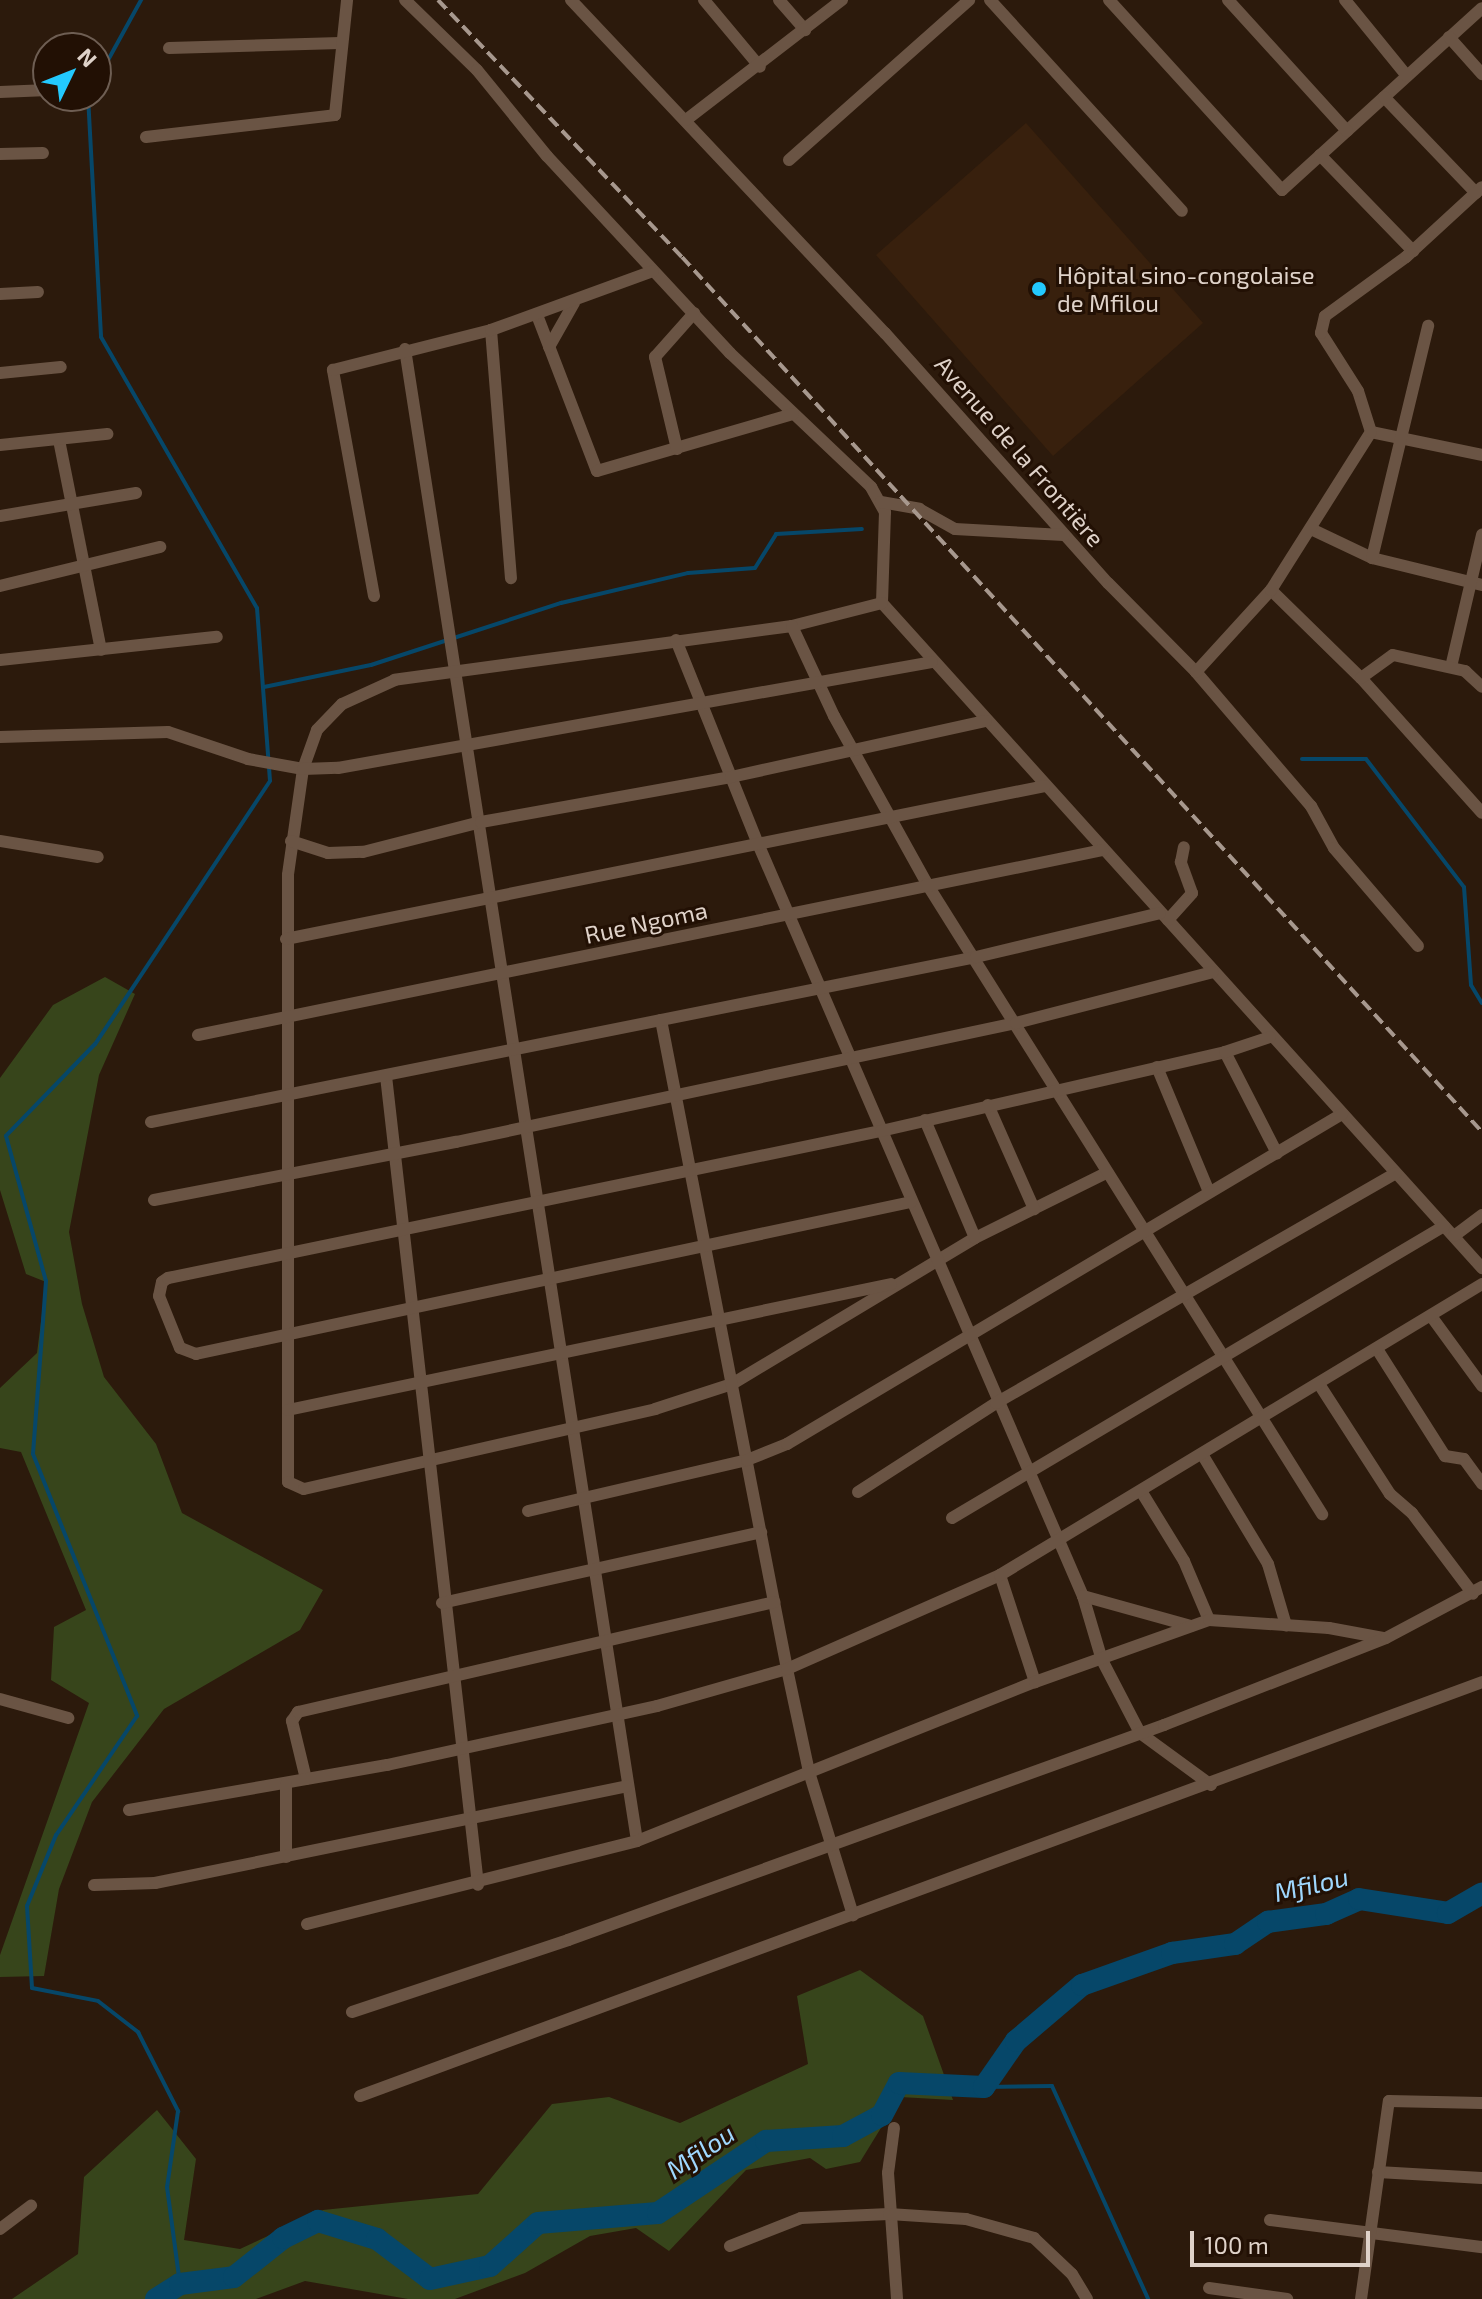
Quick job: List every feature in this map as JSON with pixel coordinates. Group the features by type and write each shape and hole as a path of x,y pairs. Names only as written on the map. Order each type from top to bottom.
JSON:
{"street":[{"path":"146,137 335,115 340,43 347,0"},
{"path":"405,0 477,70 547,156 653,271 881,502 886,522 882,603 1270,1037 1482,1268"},
{"name":"Avenue de la Frontière","path":"571,0 896,344 1064,535 1196,672 1311,806 1334,848 1418,946"},
{"path":"704,0 760,67"},
{"path":"779,0 805,30"},
{"path":"686,120 760,67 842,0"},
{"path":"789,160 969,0"},
{"path":"990,0 1182,211"},
{"path":"1109,0 1282,190 1482,8"},
{"path":"1228,0 1347,131"},
{"path":"1353,3 1407,76"},
{"path":"1449,37 1482,74"},
{"path":"169,48 340,43"},
{"path":"0,92 32,91"},
{"path":"1196,672 1271,590 1371,432 1358,391 1329,348 1321,324 1413,251 1479,190 1384,97"},
{"path":"0,154 43,153 30,157"},
{"path":"1320,155 1413,251"},
{"path":"374,596 333,370 405,349 491,330 574,303 653,271"},
{"path":"0,294 38,292"},
{"path":"549,347 574,303"},
{"path":"677,449 655,357 694,313"},
{"path":"537,315 597,471 793,414"},
{"path":"1372,558 1404,443 1428,326"},
{"path":"491,330 511,578"},
{"path":"405,349 466,749 481,822 614,1714 637,1841"},
{"path":"0,373 61,367"},
{"path":"1371,432 1404,443 1482,455"},
{"path":"0,445 107,434"},
{"path":"59,440 87,565 101,650"},
{"path":"0,516 136,493"},
{"path":"881,502 919,509 955,529 1064,535"},
{"path":"1311,529 1372,558 1476,585"},
{"path":"1451,667 1476,585 1482,535"},
{"path":"0,586 160,547"},
{"path":"1271,590 1361,678 1482,813"},
{"path":"882,603 792,626 395,680 342,704 317,730 303,769 291,841 286,939 288,1482 292,1488 655,1409 732,1384 975,1238 1106,1173"},
{"path":"792,626 817,683 927,884 976,957 1141,1232 1263,1417 1322,1514"},
{"path":"0,660 217,637"},
{"path":"676,640 759,846 791,915 968,1338 1083,1596 1102,1660 1140,1733 1211,1785"},
{"path":"1361,678 1393,655 1469,673 1482,687"},
{"path":"0,737 168,732 248,759 303,769 466,749 932,662"},
{"path":"291,841 328,853 363,852 481,822 731,777 986,721"},
{"path":"286,939 1045,786"},
{"path":"0,841 98,857"},
{"path":"151,1122 1164,917 1192,893 1181,862 1184,847"},
{"name":"Rue Ngoma","path":"198,1035 285,1020 927,884 1103,850"},
{"path":"154,1200 673,1096 1016,1023 1213,972"},
{"path":"661,1020 687,1170 809,1772 853,1915"},
{"path":"911,1202 187,1354 180,1348 159,1288 168,1278 881,1131 1054,1088 1225,1052 1270,1037"},
{"path":"1225,1052 1277,1153"},
{"path":"1157,1067 1209,1192"},
{"path":"386,1076 442,1603 463,1746 478,1885"},
{"path":"988,1105 1034,1209"},
{"path":"528,1511 747,1460 825,1425 1141,1232 1342,1114"},
{"path":"925,1120 975,1238"},
{"path":"858,1492 996,1403 1396,1173"},
{"path":"1454,1236 1482,1215"},
{"path":"952,1518 1444,1226"},
{"path":"288,1410 719,1317 898,1283"},
{"path":"129,1810 286,1784 614,1714 787,1669 1000,1575 1482,1284"},
{"path":"1431,1316 1482,1386"},
{"path":"1377,1349 1445,1456 1464,1459 1482,1484"},
{"path":"352,2012 830,1846 1140,1733 1386,1638 1477,1591 1412,1513 1390,1494 1319,1384"},
{"path":"1202,1454 1268,1564 1286,1625"},
{"path":"1141,1491 1184,1561 1209,1620"},
{"path":"442,1603 761,1532"},
{"path":"1000,1575 1035,1682"},
{"path":"1083,1596 1191,1626"},
{"path":"306,1779 292,1721 298,1712 453,1672 774,1602"},
{"path":"307,1924 478,1885 637,1841 1035,1682 1209,1620 1286,1625 1386,1638"},
{"path":"360,2096 1211,1785 1482,1682"},
{"path":"0,1699 68,1718"},
{"path":"286,1784 286,1857"},
{"path":"94,1885 155,1883 626,1786"},
{"path":"1361,2299 1391,2100 1482,2103"},
{"path":"894,2128 889,2214 897,2299"},
{"path":"1378,2172 1482,2178"},
{"path":"0,2229 31,2206"},
{"path":"730,2246 801,2218 889,2214 966,2219 1034,2238 1072,2274 1087,2299"},
{"path":"1270,2220 1482,2247"},
{"path":"1209,2288 1287,2299"}],"shaded area":[{"name":"Hôpital sino-congolaise de Mfilou","path":"1026,123 1203,323 1053,456 876,255"}],"green space":[{"path":"105,977 135,994 99,1075 69,1232 82,1304 104,1377 156,1444 182,1513 323,1590 300,1630 164,1709 92,1802 59,1889 44,1976 0,1977 0,1955 89,1703 51,1680 54,1627 86,1610 21,1452 0,1448 0,1388 37,1353 46,1282 26,1274 0,1190 0,1078 53,1005"},
{"path":"860,1970 923,2016 953,2100 900,2097 860,2162 826,2169 810,2158 746,2170 669,2251 636,2228 590,2236 525,2273 455,2299 408,2299 305,2281 256,2299 12,2299 78,2254 84,2177 157,2110 196,2159 184,2240 240,2249 323,2210 478,2194 552,2104 609,2097 680,2123 808,2064 797,1996"}],"waterway":[{"path":"112,53 141,0"},
{"path":"89,112 101,337 257,608 270,781 95,1044 6,1136 46,1281 33,1454 137,1716 56,1835 27,1906 32,1988 98,2001 138,2032 178,2111 167,2187 180,2284"},
{"path":"264,687 371,665 561,603 688,573 755,568 776,534 862,529"},
{"path":"1302,759 1366,759 1464,887 1471,985 1482,1003"},
{"name":"Mfilou","path":"156,2299 180,2284 234,2277 283,2238 318,2221 377,2239 430,2279 490,2266 538,2223 658,2213 766,2141 843,2136 882,2115 899,2083 984,2087 1016,2041 1082,1985 1172,1953 1235,1944 1268,1922 1326,1914 1359,1899 1448,1913 1482,1893"},
{"path":"984,2087 1052,2086 1148,2299"}],"railway":[{"path":"438,0 682,257 1482,1132"}],"place":[{"name":"Hôpital sino-congolaise de Mfilou","path":"1039,289"}]}
